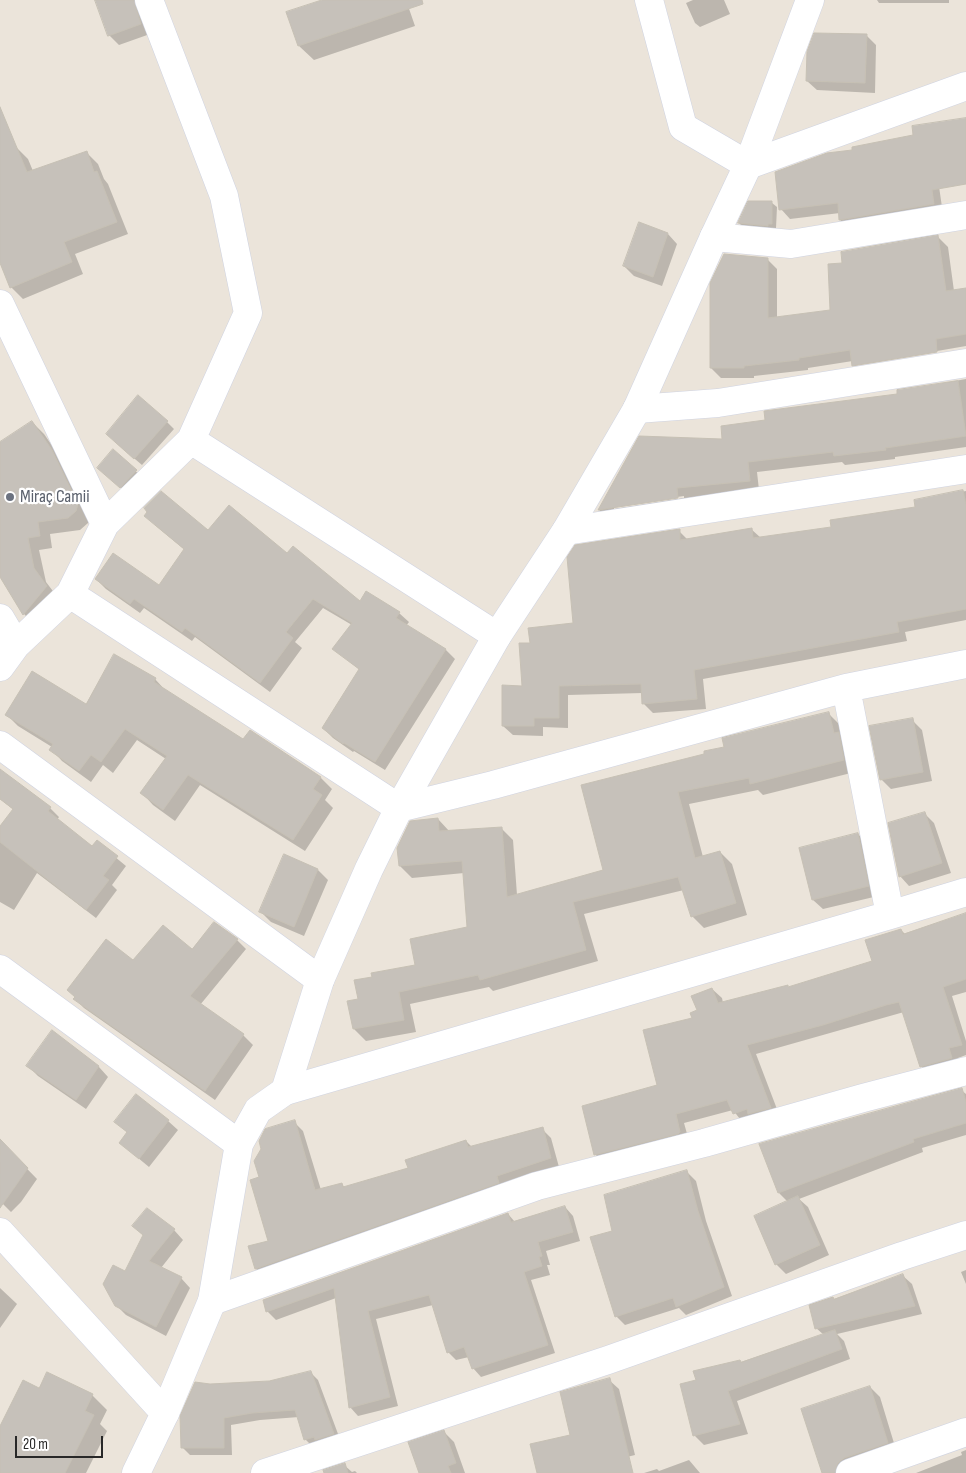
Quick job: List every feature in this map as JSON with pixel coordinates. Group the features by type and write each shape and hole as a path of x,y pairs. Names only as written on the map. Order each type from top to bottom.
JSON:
{"street":[{"path":"0,667 16,646 70,594 106,524 192,440 248,313 224,196 150,0"},
{"path":"649,0 683,127 748,165"},
{"path":"285,1091 320,980 398,808 497,636 566,531 637,409 748,165 810,0"},
{"path":"748,165 966,86"},
{"path":"714,237 791,244 966,215"},
{"path":"0,304 106,524"},
{"path":"637,409 718,403 966,363"},
{"path":"192,440 497,636"},
{"path":"566,531 966,469"},
{"path":"70,594 398,808 493,785 846,688 966,664"},
{"path":"0,618 16,646"},
{"path":"846,688 890,915"},
{"path":"0,745 320,980"},
{"path":"136,1473 165,1413 212,1301 238,1144 258,1110 285,1091 966,892"},
{"path":"0,968 238,1144"},
{"path":"212,1301 537,1186 704,1143 966,1071"},
{"path":"0,1232 165,1413"},
{"path":"265,1473 608,1360 883,1262 966,1235"},
{"path":"850,1473 966,1432"}],"building":[{"path":"95,0 134,0 141,24 108,36"},
{"path":"322,0 422,0 423,4 298,46 286,12"},
{"path":"814,33 867,34 865,83 806,81 807,52"},
{"path":"0,107 27,172 87,151 94,172 97,171 117,222 64,242 72,262 10,288 0,263"},
{"path":"966,118 966,184 932,190 934,204 839,220 838,203 779,210 775,172 827,153 852,150 852,147 913,135 912,126"},
{"path":"748,201 772,201 772,224 768,224 768,226 738,223"},
{"path":"639,222 668,233 653,277 623,266"},
{"path":"938,235 946,291 966,288 966,334 936,339 937,352 852,366 850,350 799,358 799,360 744,366 744,368 710,368 710,283 724,254 768,258 768,318 830,310 828,264 842,263 841,252"},
{"path":"958,381 966,436 885,448 886,450 834,456 833,452 748,462 750,481 677,488 678,498 598,510 639,436 722,439 721,426 765,420 764,411 897,394 897,390"},
{"path":"138,395 168,421 134,459 106,434"},
{"path":"32,421 52,450 78,504 76,511 68,518 38,522 40,536 28,538 34,568 47,586 23,615 0,577 0,442"},
{"path":"113,449 137,470 120,488 97,468"},
{"path":"963,490 966,505 966,609 897,622 899,632 694,670 697,699 642,704 641,684 559,686 559,718 534,718 534,726 502,726 502,685 522,686 519,643 530,643 528,628 573,623 567,557 575,545 680,529 680,540 752,528 753,538 831,527 830,520 915,507 914,500"},
{"path":"161,491 208,530 229,505 287,553 293,546 360,601 366,591 400,612 396,618 446,649 375,762 343,744 322,728 359,669 332,649 352,623 313,599 286,632 293,638 260,683 185,628 182,632 134,599 130,604 95,579 113,553 159,585 184,549 144,516 147,512 144,508"},
{"path":"114,654 156,678 154,682 243,739 250,730 321,777 313,789 322,795 293,840 188,775 163,810 140,793 167,756 125,729 101,762 91,755 79,771 49,750 53,744 5,715 32,671 86,704"},
{"path":"829,712 834,733 839,732 844,760 750,784 749,778 678,792 695,858 720,851 736,903 691,917 678,877 573,902 586,950 480,980 478,975 399,992 404,1020 353,1029 347,1001 358,999 354,980 372,977 371,973 415,965 410,939 467,927 462,861 399,866 397,848 410,821 438,818 439,831 502,827 507,897 603,870 581,785 704,754 704,751 724,747 722,738"},
{"path":"913,718 923,772 880,780 869,726"},
{"path":"0,769 51,807 48,811 92,846 97,840 118,856 103,876 109,880 86,910 0,842 0,826 13,809 0,799"},
{"path":"925,812 942,863 899,877 888,823"},
{"path":"858,833 869,886 812,900 799,848"},
{"path":"284,854 318,869 294,927 259,912"},
{"path":"966,913 966,979 943,987 962,1045 949,1048 952,1058 920,1067 899,1002 886,1005 823,1025 747,1045 771,1108 748,1114 747,1109 733,1114 727,1100 676,1114 680,1132 678,1134 594,1155 582,1106 657,1085 643,1030 692,1018 690,1013 697,1010 691,996 712,988 718,1003 788,985 788,987 872,961 865,940 901,929 903,934"},
{"path":"214,922 238,939 190,996 244,1034 205,1091 73,999 75,997 67,990 106,939 133,960 163,925 192,949"},
{"path":"52,1030 99,1066 76,1100 26,1066"},
{"path":"962,1088 966,1102 966,1123 913,1139 914,1142 778,1193 759,1144"},
{"path":"136,1094 169,1120 139,1159 119,1143 127,1132 114,1122"},
{"path":"295,1120 315,1190 342,1183 343,1187 408,1168 405,1160 466,1140 468,1147 543,1127 551,1158 497,1176 499,1183 255,1269 248,1246 268,1241 250,1180 259,1177 254,1161 261,1149 259,1141 265,1129"},
{"path":"0,1139 28,1168 0,1208"},
{"path":"687,1170 698,1211 724,1287 676,1307 673,1298 615,1317 590,1237 612,1231 604,1195"},
{"path":"798,1196 820,1245 775,1265 754,1216"},
{"path":"565,1206 573,1232 538,1242 542,1256 539,1257 542,1266 524,1272 548,1345 472,1369 464,1347 447,1353 429,1295 368,1311 390,1397 349,1408 334,1288 266,1312 263,1300 508,1213 511,1222"},
{"path":"147,1208 175,1229 149,1261 182,1277 156,1327 115,1306 103,1284 113,1265 125,1271 143,1235 132,1226"},
{"path":"903,1274 915,1306 815,1329 809,1305 833,1297 834,1299"},
{"path":"835,1330 842,1349 728,1391 740,1424 693,1436 680,1384 696,1380 693,1371 740,1360 741,1362"},
{"path":"311,1371 334,1434 315,1440 314,1437 304,1440 295,1410 252,1413 224,1418 224,1448 181,1448 180,1416 195,1382 210,1384 269,1381"},
{"path":"47,1372 93,1394 85,1411 94,1415 65,1473 0,1473 0,1426 23,1380 39,1388"},
{"path":"610,1378 633,1473 537,1473 530,1444 570,1435 560,1392"},
{"path":"870,1386 888,1443 844,1458 838,1463 835,1473 822,1473 801,1409"},
{"path":"444,1430 456,1463 448,1466 451,1473 419,1473 408,1442"},
{"path":"345,1463 348,1473 324,1473 323,1470"}],"place":[{"name":"Miraç Camii","path":"10,497"}]}
